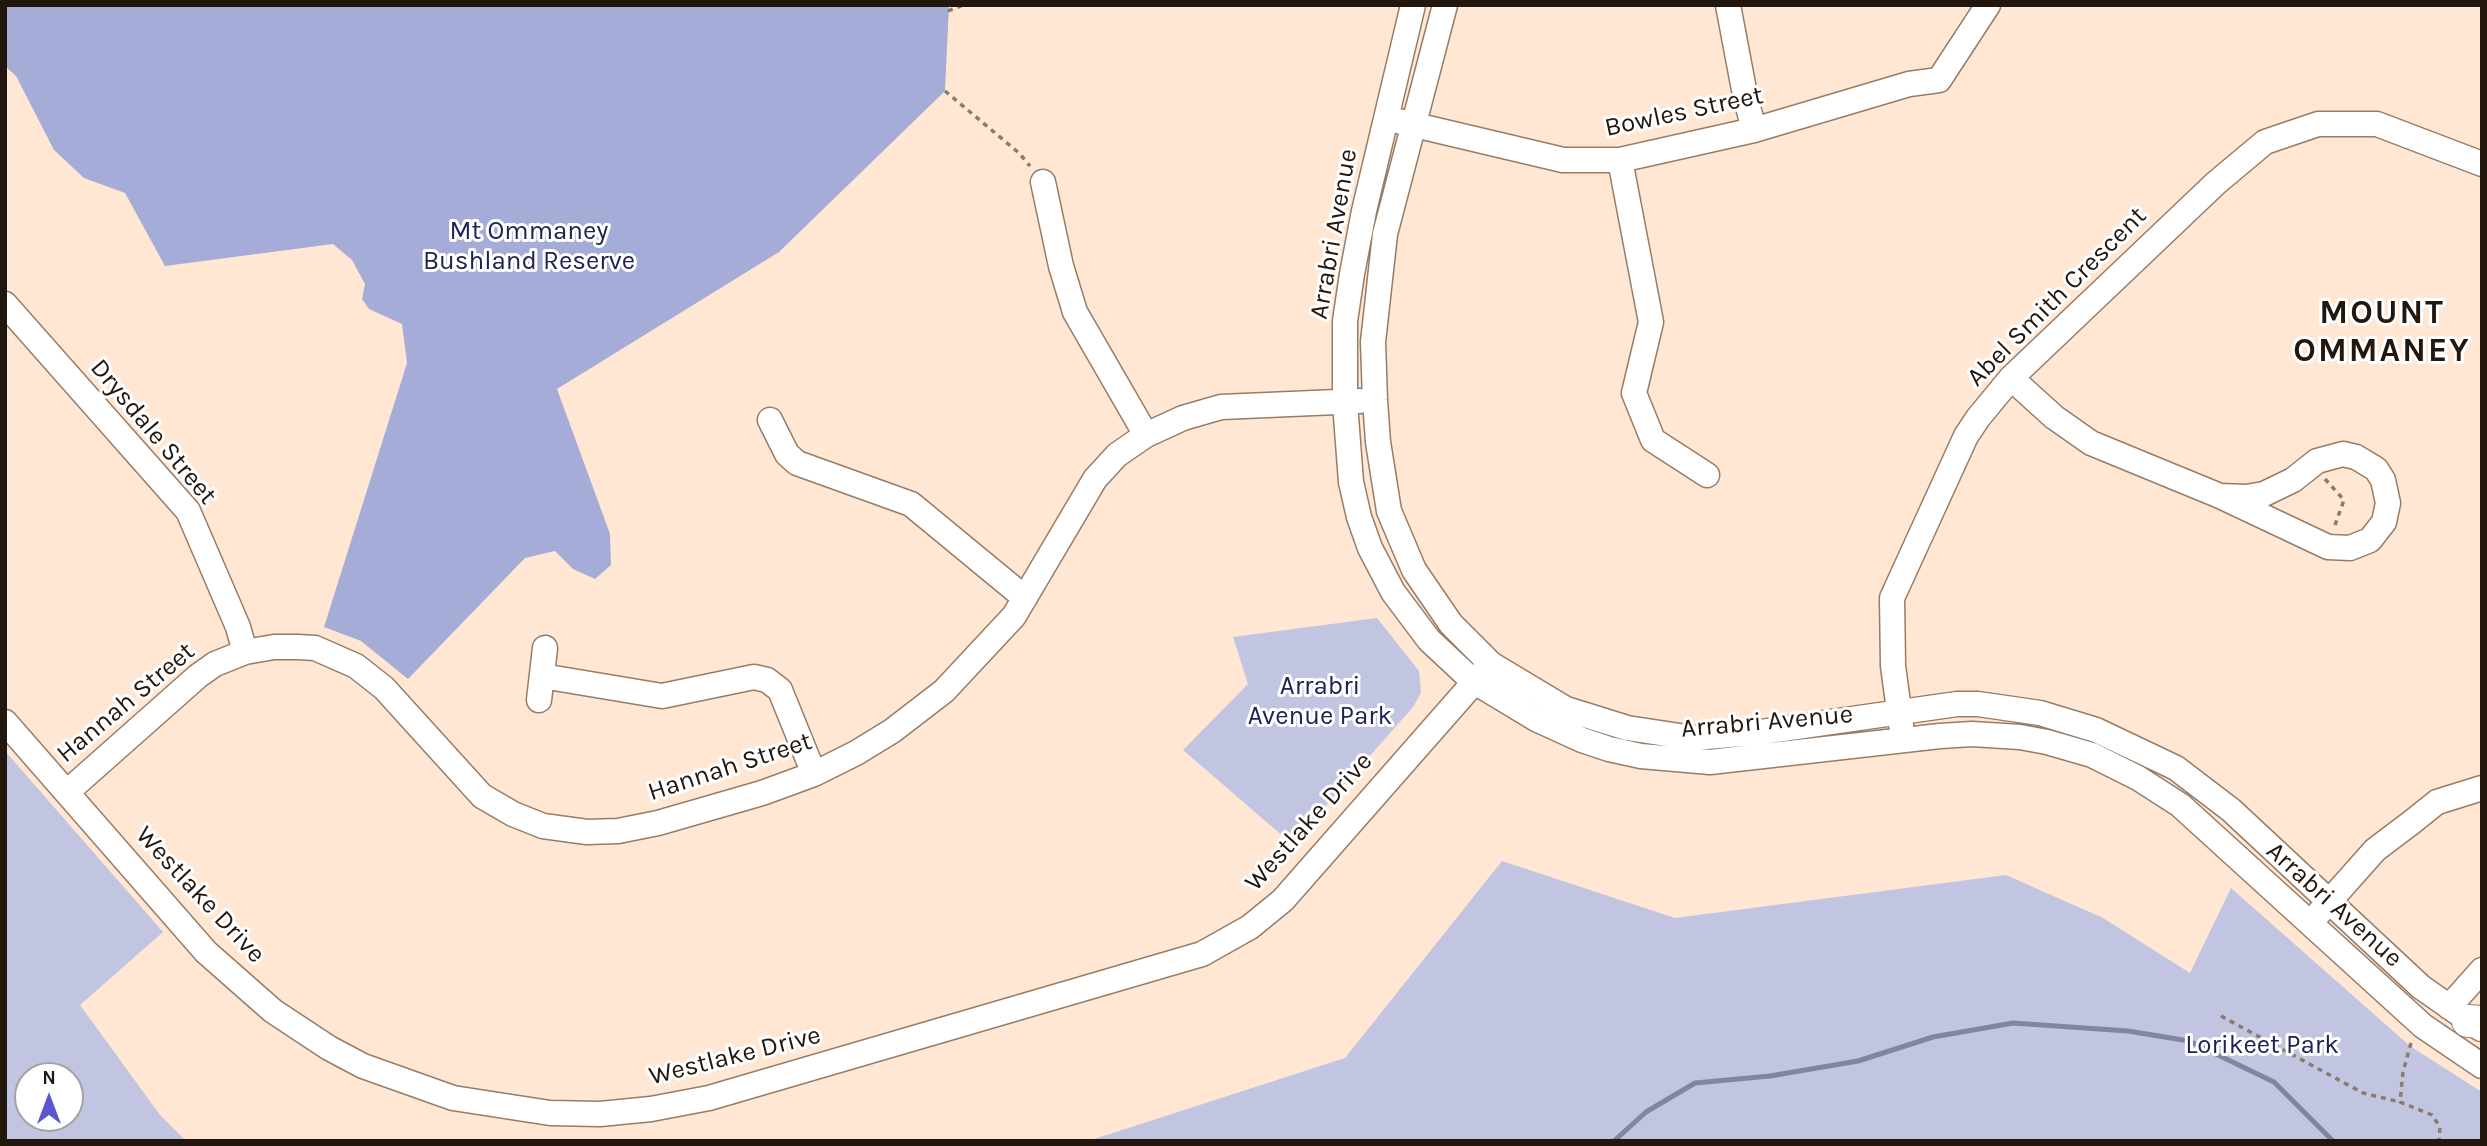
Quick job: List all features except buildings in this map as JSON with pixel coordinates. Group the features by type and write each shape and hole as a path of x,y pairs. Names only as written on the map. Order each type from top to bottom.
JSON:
{"street":[{"name":"Arrabri Avenue","path":"1413,5 1364,211 1352,274 1345,321 1345,403 1351,482 1359,517 1370,548 1393,592 1429,640 1482,673 1560,732 1609,749 1641,756 1710,761 1940,736 1999,735 2071,748 2114,764 2157,788 2180,806 2423,1026 2482,1066"},
{"name":"Arrabri Avenue","path":"1445,5 1383,247 1373,342 1375,400 1378,442 1390,511 1414,570 1482,673 1566,709 1627,728 1693,738 1754,733 1957,704 1978,704 2040,713 2096,730 2176,768 2231,810 2421,987 2470,1020"},
{"path":"1728,5 1754,130"},
{"name":"Bowles Street","path":"1387,118 1563,160 1620,160 1754,130 1909,84 1939,80 1988,5"},
{"name":"Abel Smith Crescent","path":"1903,740 1893,666 1892,598 1966,436 2011,378 2216,183 2265,142 2318,124 2377,124 2482,164"},
{"path":"1620,160 1651,322 1634,393 1653,440 1707,475"},
{"path":"1043,182 1060,266 1075,312 1146,435"},
{"name":"Drysdale Street","path":"5,304 188,511 238,627 245,652"},
{"path":"2011,378 2053,417 2080,436 2220,496 2328,547 2357,547 2374,536 2386,517 2388,497 2378,472 2347,454 2333,455 2312,464 2292,480 2264,494 2246,497 2220,496"},
{"name":"Hannah Street","path":"67,792 215,664 245,652 274,647 315,648 356,666 384,688 482,796 513,814 543,826 565,831 618,831 658,823 762,793 814,774 856,753 892,731 944,691 1014,616 1095,478 1117,455 1146,435 1183,418 1221,407 1375,400"},
{"path":"770,420 787,454 797,463 911,504 1025,598"},
{"path":"545,648 541,688 662,696 754,677 767,680 780,690 814,774"},
{"name":"Westlake Drive","path":"5,722 206,952 273,1011 329,1048 363,1066 453,1098 550,1113 600,1114 651,1109 709,1098 1202,954 1250,927 1283,900 1482,673"},
{"path":"2310,923 2375,850 2437,802 2482,788"},
{"path":"2470,1020 2482,970"}],"path":[{"path":"948,11 963,5"},
{"path":"945,91 1019,153 1043,182"},
{"path":"2312,464 2344,500 2328,547"},
{"path":"2221,1016 2363,1093 2400,1102 2432,1115 2440,1127 2438,1141"},
{"path":"2400,1102 2403,1072 2412,1038"}],"green space":[{"name":"Mt Ommaney Bushland Reserve","path":"5,5 949,5 945,91 779,252 557,389 610,534 611,565 595,579 573,569 555,551 525,558 408,679 361,641 324,627 407,363 402,324 369,309 362,299 365,284 352,260 333,244 165,266 125,193 84,178 54,150 16,76 5,66"},
{"name":"Arrabri Avenue Park","path":"1377,618 1419,671 1421,693 1413,707 1292,844 1183,750 1248,684 1233,637"},
{"path":"5,751 163,932 80,1005 160,1115 186,1141 5,1141"},
{"name":"Lorikeet Park","path":"1502,861 1675,918 2006,875 2103,918 2190,973 2231,888 2410,1046 2482,1092 2482,1141 1088,1141 1345,1058"}],"waterway":[{"path":"1614,1141 1646,1112 1695,1083 1770,1076 1858,1061 1933,1037 2013,1023 2128,1031 2189,1041 2274,1082 2333,1141"}],"district":[{"name":"MOUNT OMMANEY","path":"2382,333"}]}
